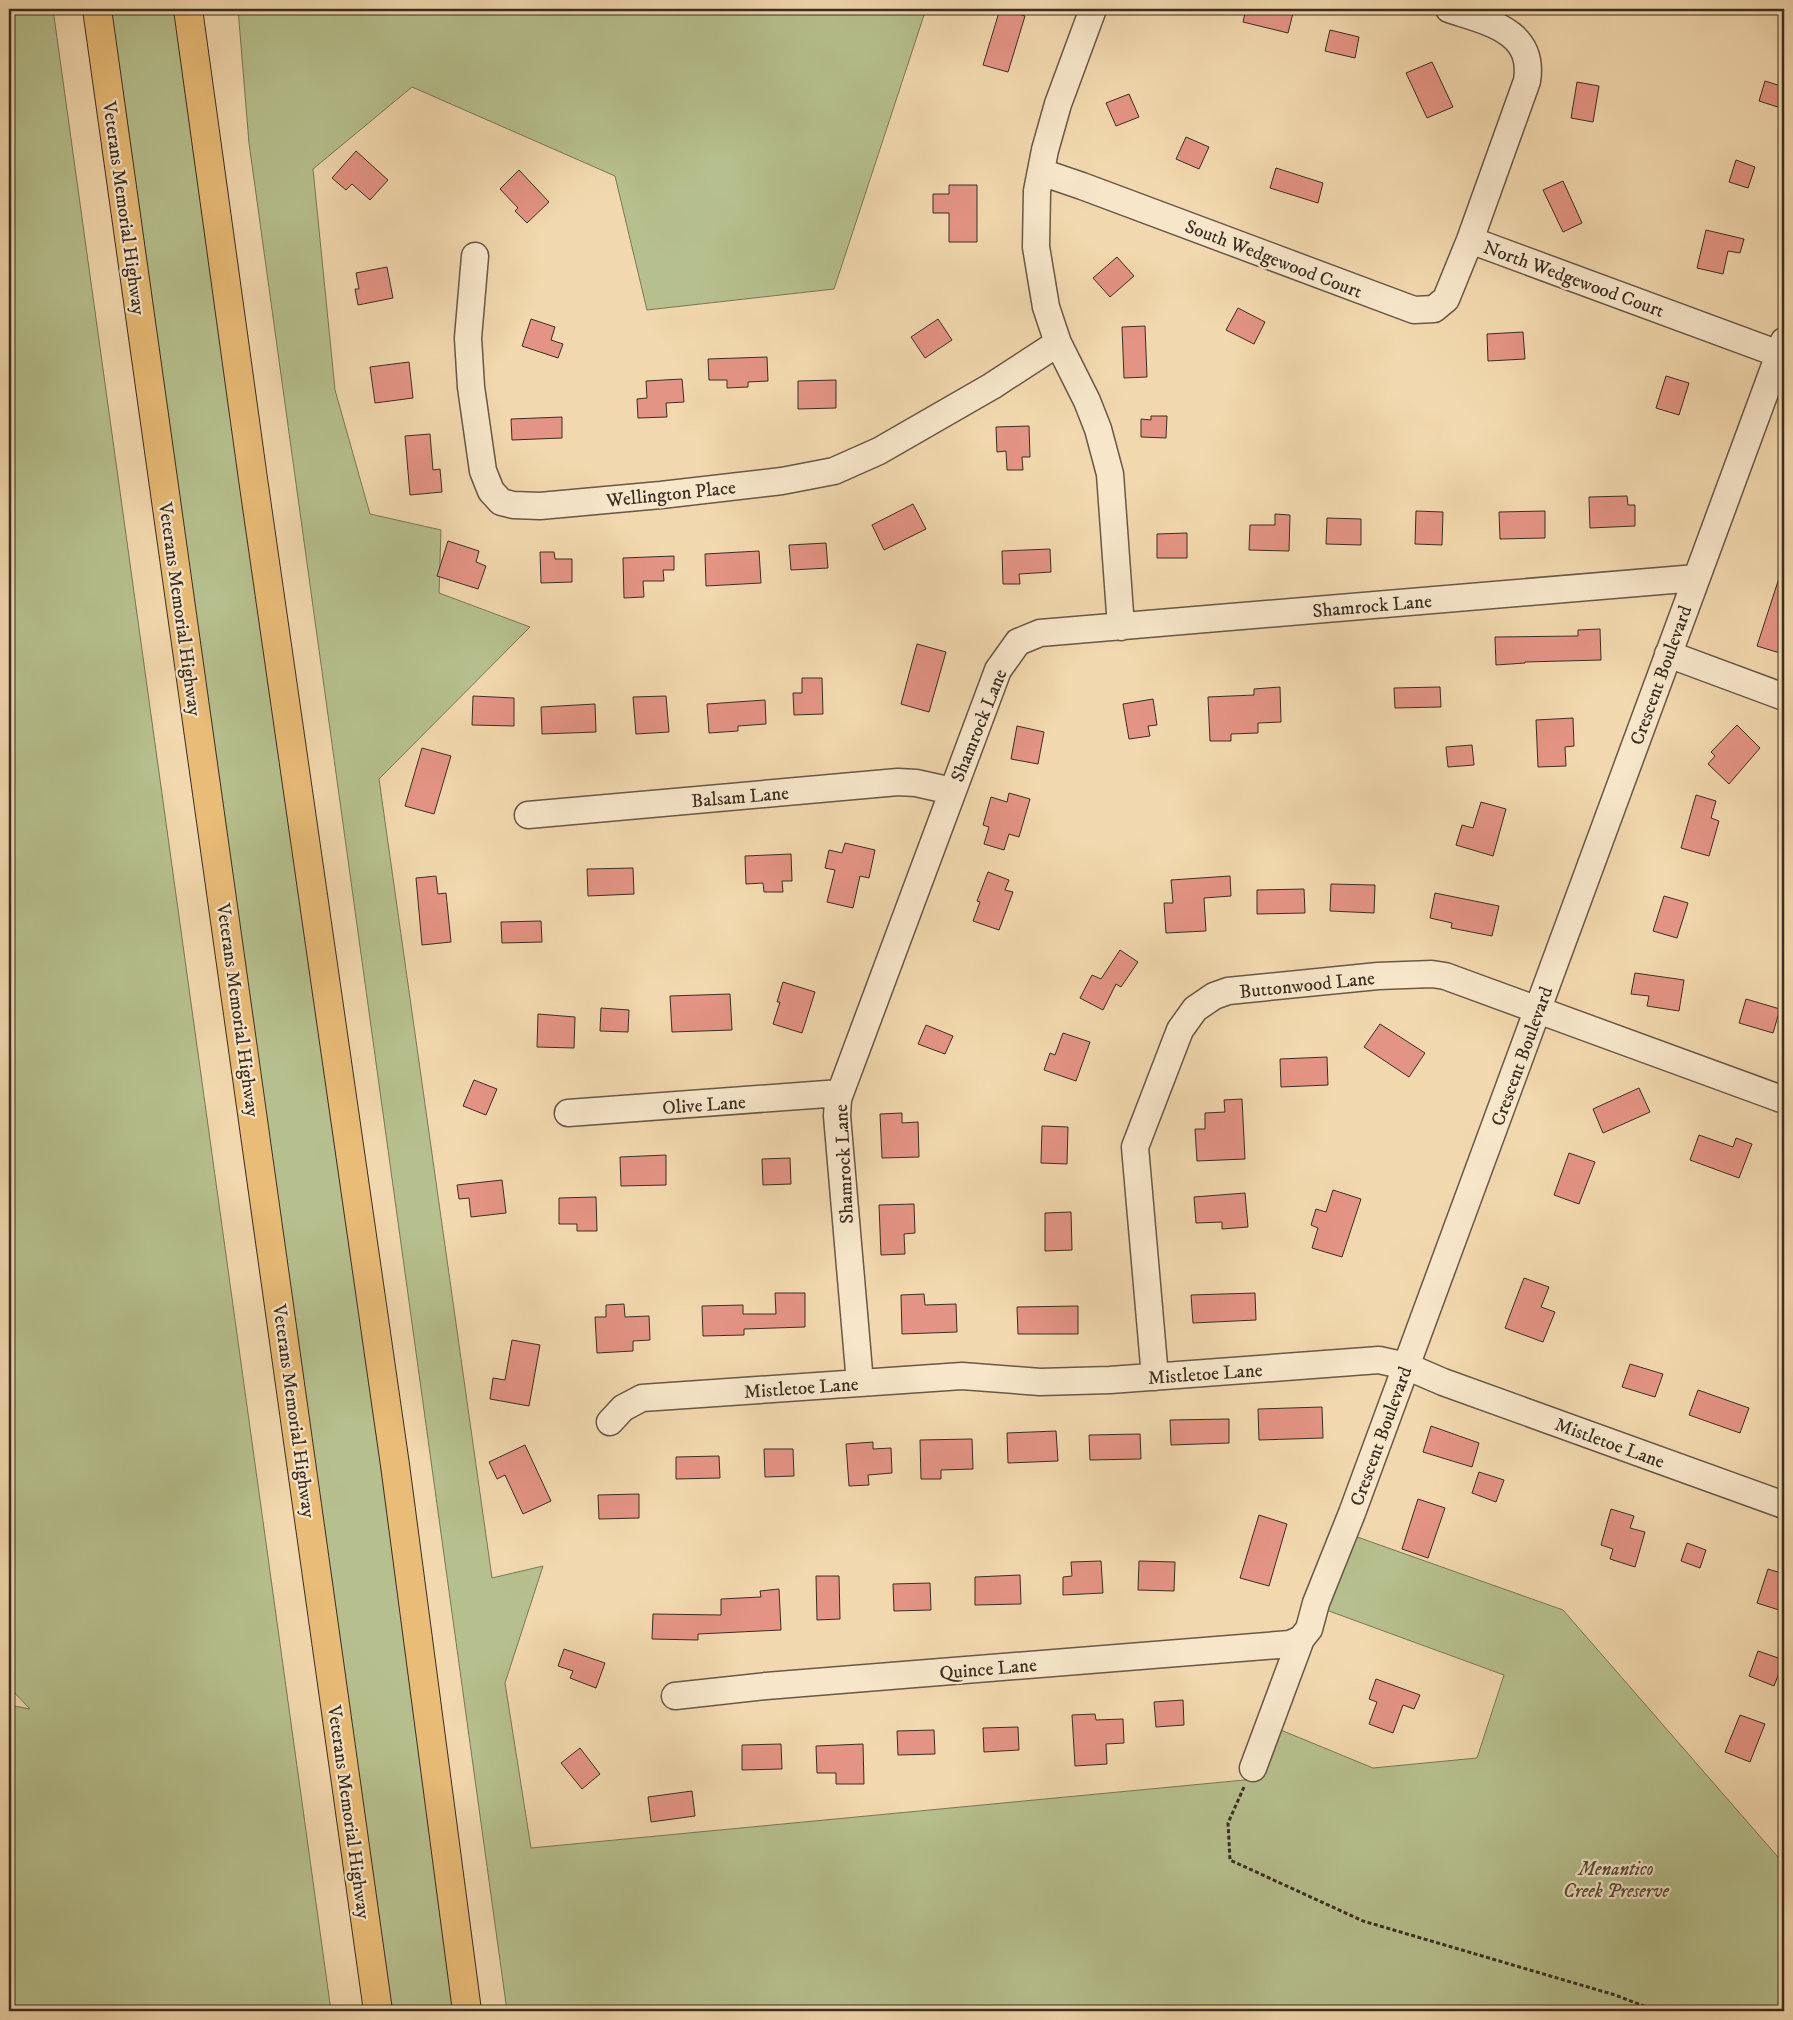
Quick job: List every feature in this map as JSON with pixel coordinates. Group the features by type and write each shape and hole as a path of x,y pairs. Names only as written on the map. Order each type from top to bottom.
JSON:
{"highway":[{"path":"78,9 96,114 144,346"},
{"name":"Veterans Memorial Highway","path":"97,9 268,1214 378,2011"},
{"path":"188,9 234,345 395,1466 468,2011"},
{"path":"204,9 224,192 234,345"}],"street":[{"path":"1093,9 1058,104 1041,172 1037,191 1036,247 1046,307 1058,343 1087,401 1098,429 1110,474 1121,627"},
{"name":"North Wedgewood Court","path":"1449,9 1500,27 1523,47 1528,58 1529,67 1527,80 1470,240 1782,348"},
{"name":"South Wedgewood Court","path":"1041,172 1414,310 1434,309 1446,299 1470,240"},
{"name":"Wellington Place","path":"475,256 468,338 471,387 483,471 490,491 502,502 513,505 540,506 662,495 782,481 834,471 879,451 992,386 1058,343"},
{"name":"Crescent Boulevard","path":"1253,1768 1301,1639 1309,1628 1316,1604 1352,1514 1782,348"},
{"name":"Shamrock Lane","path":"860,1383 837,1116 840,1093 998,670 1018,642 1040,634 1696,578"},
{"path":"1668,654 1784,697"},
{"name":"Balsam Lane","path":"528,815 898,782 916,783 952,791"},
{"name":"Buttonwood Lane","path":"1155,1377 1135,1147 1180,1030 1194,1009 1214,996 1228,992 1378,976 1432,974 1445,976 1784,1100"},
{"name":"Olive Lane","path":"568,1113 840,1093"},
{"name":"Mistletoe Lane","path":"610,1422 623,1408 642,1398 962,1376 1040,1382 1110,1380 1379,1360 1406,1366 1443,1382 1784,1505"},
{"name":"Quince Lane","path":"675,1696 766,1686 1290,1644 1301,1639"}],"path":[{"path":"1253,1768 1228,1823 1230,1860 1363,1921 1615,1995 1657,2011"}],"green space":[{"path":"9,9 53,9 331,2011 9,2011 9,1705 30,1709 9,1687"},
{"path":"109,9 176,9 384,1467 456,2011 390,2011"},
{"name":"Menantico Creek Preserve","path":"238,9 926,9 834,289 647,310 615,176 412,87 313,169 335,390 370,514 441,530 439,593 530,627 379,779 492,1578 543,1566 505,1683 531,1848 1255,1779 1271,1726 1373,1768 1477,1758 1504,1675 1318,1607 1346,1533 1563,1610 1784,1864 1784,2011 507,2011 249,143"}],"building":[{"path":"1000,9 1025,16 1008,72 983,65"},
{"path":"1246,9 1294,9 1288,33 1243,22"},
{"path":"1330,30 1359,37 1355,58 1325,51"},
{"path":"1432,62 1453,107 1427,118 1406,73"},
{"path":"1765,81 1784,87 1784,109 1759,101"},
{"path":"1577,82 1599,86 1593,122 1571,118"},
{"path":"1129,94 1139,117 1116,126 1106,103"},
{"path":"1186,137 1209,147 1199,169 1176,159"},
{"path":"356,151 388,180 370,200 352,184 346,190 332,178"},
{"path":"1736,160 1755,167 1748,188 1729,182"},
{"path":"1276,168 1323,183 1318,203 1270,188"},
{"path":"519,170 549,202 527,223 515,211 518,208 500,189"},
{"path":"1563,181 1582,223 1563,232 1543,190"},
{"path":"949,185 977,185 977,242 949,242 949,213 933,213 933,194 949,194"},
{"path":"1706,230 1744,239 1740,253 1728,251 1723,274 1697,268"},
{"path":"1117,257 1134,276 1110,297 1093,278"},
{"path":"387,267 393,298 358,305 355,289 359,289 356,273"},
{"path":"1238,308 1265,322 1254,344 1226,330"},
{"path":"531,319 555,327 551,340 563,344 558,358 522,346"},
{"path":"938,319 952,340 925,358 911,337"},
{"path":"1145,326 1147,377 1124,378 1122,327"},
{"path":"1523,332 1525,359 1488,361 1487,334"},
{"path":"767,357 768,381 748,382 748,387 727,388 727,380 709,380 708,359"},
{"path":"409,362 413,398 375,403 370,367"},
{"path":"1666,376 1689,383 1679,415 1656,408"},
{"path":"682,379 684,402 666,403 667,417 638,418 637,399 647,398 646,381"},
{"path":"836,380 836,408 798,409 798,381"},
{"path":"1151,416 1167,416 1166,438 1141,437 1141,419 1151,420"},
{"path":"562,417 562,438 512,440 511,419"},
{"path":"1029,426 1030,457 1022,457 1023,470 1007,470 1006,451 997,452 996,427"},
{"path":"430,434 433,470 440,469 442,492 410,495 405,436"},
{"path":"1627,496 1628,505 1635,505 1635,526 1590,528 1589,497"},
{"path":"913,504 926,529 884,550 872,525"},
{"path":"1416,511 1443,512 1442,545 1415,544"},
{"path":"1545,511 1545,538 1500,539 1499,512"},
{"path":"1275,514 1290,515 1289,551 1249,550 1250,525 1275,525"},
{"path":"1327,518 1361,519 1361,545 1326,544"},
{"path":"1187,533 1187,558 1157,558 1157,534"},
{"path":"448,541 479,551 476,562 486,566 478,589 437,576"},
{"path":"826,543 828,568 791,570 789,545"},
{"path":"1050,549 1051,572 1019,574 1020,584 1003,584 1002,551"},
{"path":"759,551 761,583 706,586 705,554"},
{"path":"540,552 554,552 555,559 572,559 572,582 541,583"},
{"path":"674,556 674,570 663,570 664,581 643,581 644,597 624,598 623,558"},
{"path":"1781,572 1784,573 1784,638 1780,653 1757,646"},
{"path":"1600,629 1601,660 1525,662 1496,665 1495,637 1578,636 1578,630"},
{"path":"917,644 946,652 929,712 901,704"},
{"path":"802,678 822,678 823,714 794,715 793,693 802,693"},
{"path":"1280,687 1281,722 1258,723 1258,733 1231,734 1231,741 1210,741 1208,697 1254,695 1254,689"},
{"path":"1440,687 1441,707 1395,708 1394,688"},
{"path":"473,696 514,698 514,726 472,725"},
{"path":"666,696 669,732 636,734 633,697"},
{"path":"1153,699 1157,725 1148,726 1150,736 1129,739 1123,704"},
{"path":"765,700 766,724 738,726 738,731 709,733 707,704"},
{"path":"595,704 596,732 542,734 541,707"},
{"path":"1573,718 1574,746 1565,747 1566,766 1538,767 1536,720"},
{"path":"1737,725 1760,748 1729,784 1708,764 1715,756 1711,752"},
{"path":"1017,726 1044,732 1038,764 1011,759"},
{"path":"1472,745 1474,765 1448,767 1446,747"},
{"path":"422,748 451,756 434,814 405,806"},
{"path":"1009,793 1030,799 1019,837 1009,834 1004,850 984,844 989,827 983,825 991,797 1007,802"},
{"path":"1696,795 1716,801 1711,818 1719,821 1709,856 1681,848"},
{"path":"1481,802 1506,809 1493,856 1456,845 1462,825 1473,828"},
{"path":"845,843 875,850 869,878 860,876 853,908 827,902 835,870 825,868 829,850 842,853"},
{"path":"791,854 792,881 782,881 783,892 764,892 763,883 746,884 745,856"},
{"path":"633,868 634,894 588,896 587,869"},
{"path":"988,872 1009,880 1005,890 1013,892 999,930 973,921 980,902 977,901"},
{"path":"436,876 438,894 446,893 451,942 422,945 416,878"},
{"path":"1230,876 1231,896 1204,898 1206,931 1166,933 1164,903 1173,903 1171,880"},
{"path":"1331,884 1375,885 1374,913 1330,911"},
{"path":"1304,889 1305,913 1257,914 1257,890"},
{"path":"1435,893 1499,906 1492,936 1451,928 1452,923 1430,918"},
{"path":"1664,896 1688,903 1677,938 1653,931"},
{"path":"541,921 542,942 502,943 501,922"},
{"path":"1120,950 1138,962 1121,987 1116,984 1103,1010 1080,998 1092,975 1101,979"},
{"path":"1635,973 1684,980 1679,1011 1647,1006 1649,996 1631,994"},
{"path":"783,982 815,992 802,1033 773,1024 780,1002 777,1002"},
{"path":"730,994 732,1030 672,1032 670,996"},
{"path":"1746,999 1780,1009 1773,1033 1739,1023"},
{"path":"601,1008 629,1010 628,1032 600,1031"},
{"path":"538,1014 575,1017 574,1048 537,1047"},
{"path":"1380,1024 1425,1053 1409,1077 1364,1047"},
{"path":"926,1025 953,1036 945,1054 918,1044"},
{"path":"1063,1033 1090,1042 1076,1081 1044,1070 1050,1053 1055,1055"},
{"path":"1327,1057 1328,1085 1281,1087 1280,1059"},
{"path":"474,1080 497,1089 486,1115 463,1106"},
{"path":"1639,1088 1650,1112 1603,1133 1593,1109"},
{"path":"1242,1099 1245,1159 1197,1161 1195,1129 1205,1129 1205,1113 1225,1112 1224,1100"},
{"path":"902,1113 902,1123 918,1122 919,1157 882,1158 880,1114"},
{"path":"1042,1126 1068,1127 1067,1164 1041,1163"},
{"path":"1699,1135 1733,1147 1736,1138 1752,1144 1739,1178 1690,1160"},
{"path":"1569,1153 1595,1162 1579,1204 1554,1195"},
{"path":"666,1155 666,1185 621,1186 620,1157"},
{"path":"790,1158 791,1184 763,1185 762,1159"},
{"path":"502,1180 506,1213 471,1217 469,1198 459,1199 457,1185"},
{"path":"1333,1190 1361,1199 1342,1257 1312,1248 1318,1228 1311,1225 1316,1209 1326,1212"},
{"path":"1245,1193 1248,1227 1222,1229 1222,1222 1196,1223 1194,1197"},
{"path":"596,1197 597,1231 577,1231 577,1224 559,1224 559,1198"},
{"path":"914,1204 915,1233 904,1234 905,1254 881,1255 879,1205"},
{"path":"1071,1212 1072,1250 1045,1251 1045,1213"},
{"path":"1524,1278 1549,1287 1541,1307 1555,1312 1543,1342 1505,1328"},
{"path":"775,1293 805,1293 805,1327 744,1329 744,1335 703,1336 702,1306 743,1305 743,1314 776,1314"},
{"path":"1255,1293 1256,1320 1193,1323 1191,1295"},
{"path":"924,1294 925,1305 956,1304 957,1332 902,1334 901,1295"},
{"path":"624,1304 625,1317 649,1316 650,1340 633,1341 633,1351 597,1353 595,1317 606,1317 606,1305"},
{"path":"1078,1306 1078,1334 1018,1334 1017,1307"},
{"path":"512,1340 540,1345 529,1406 490,1399 493,1378 505,1380"},
{"path":"1630,1364 1663,1374 1655,1397 1622,1387"},
{"path":"1698,1390 1749,1408 1740,1433 1689,1415"},
{"path":"1322,1407 1323,1438 1259,1440 1258,1409"},
{"path":"1229,1419 1229,1443 1171,1445 1170,1420"},
{"path":"1431,1426 1479,1443 1472,1467 1423,1452"},
{"path":"1056,1431 1058,1461 1008,1463 1007,1433"},
{"path":"1140,1434 1141,1459 1090,1460 1089,1435"},
{"path":"972,1439 973,1469 941,1470 941,1479 921,1479 920,1440"},
{"path":"873,1442 873,1449 891,1448 892,1473 868,1475 869,1485 849,1486 846,1444"},
{"path":"525,1445 551,1501 523,1514 505,1475 497,1479 489,1462"},
{"path":"764,1449 793,1449 794,1476 765,1477"},
{"path":"719,1456 720,1478 676,1479 676,1457"},
{"path":"1479,1472 1504,1480 1496,1502 1472,1493"},
{"path":"639,1494 639,1518 599,1519 598,1495"},
{"path":"1418,1499 1445,1508 1428,1558 1402,1549"},
{"path":"1611,1509 1634,1516 1630,1528 1645,1532 1635,1567 1610,1559 1613,1549 1601,1545"},
{"path":"1259,1515 1287,1524 1269,1586 1240,1578"},
{"path":"1687,1543 1706,1550 1700,1568 1681,1561"},
{"path":"1101,1561 1103,1593 1063,1595 1063,1577 1072,1576 1071,1562"},
{"path":"1139,1561 1175,1562 1174,1591 1138,1590"},
{"path":"1768,1569 1784,1574 1784,1609 1780,1607 1779,1610 1757,1603"},
{"path":"1020,1575 1021,1604 975,1605 975,1577"},
{"path":"816,1576 839,1576 840,1619 817,1620"},
{"path":"930,1583 931,1610 894,1611 893,1584"},
{"path":"779,1589 781,1630 698,1634 698,1640 652,1639 653,1614 721,1615 721,1599 761,1597 760,1591"},
{"path":"564,1649 605,1663 596,1688 570,1678 573,1671 558,1666"},
{"path":"1758,1651 1784,1660 1774,1686 1749,1676"},
{"path":"1376,1679 1420,1695 1414,1709 1403,1705 1393,1733 1369,1724 1377,1702 1369,1699"},
{"path":"1183,1700 1184,1725 1156,1727 1154,1702"},
{"path":"1095,1714 1096,1720 1123,1719 1124,1743 1106,1744 1107,1764 1075,1766 1072,1715"},
{"path":"1740,1715 1765,1724 1750,1762 1725,1752"},
{"path":"1018,1727 1019,1750 984,1752 983,1728"},
{"path":"934,1730 935,1754 898,1755 897,1731"},
{"path":"781,1744 782,1769 742,1770 742,1745"},
{"path":"863,1744 864,1784 836,1784 836,1773 817,1773 816,1746"},
{"path":"580,1748 600,1774 582,1789 561,1763"},
{"path":"692,1791 695,1816 651,1822 648,1797"}]}
